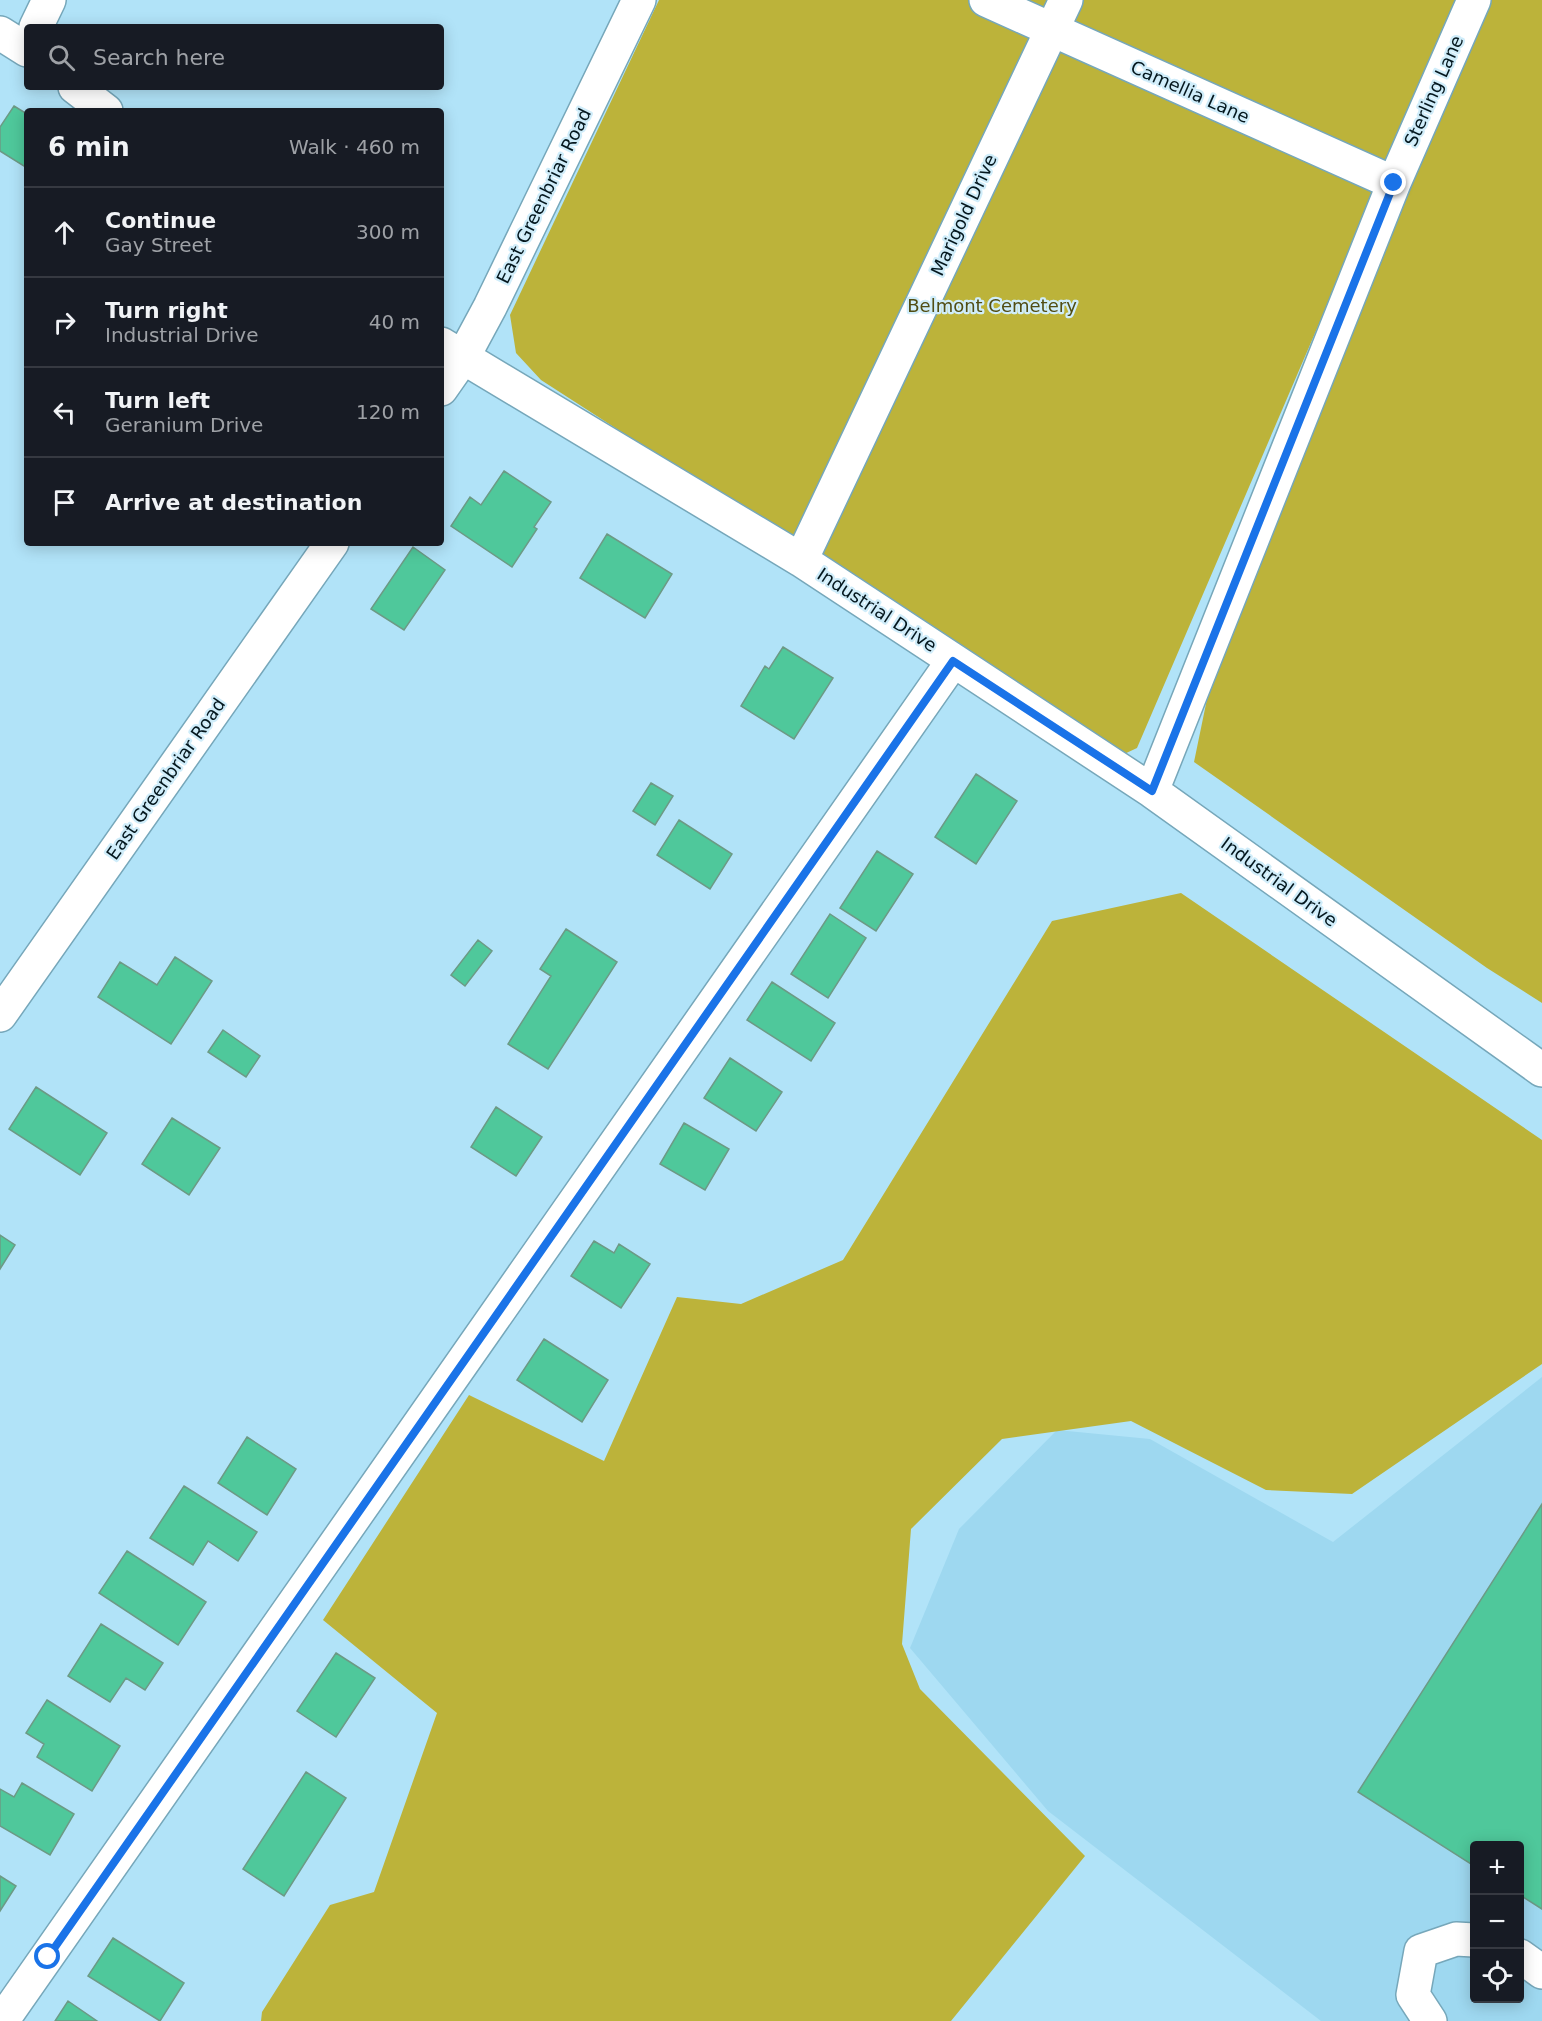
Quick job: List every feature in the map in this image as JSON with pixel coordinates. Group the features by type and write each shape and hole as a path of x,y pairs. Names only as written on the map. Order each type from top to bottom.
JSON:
{"street":[{"path":"34,24 49,0"},
{"name":"East Greenbriar Road","path":"444,378 452,352 490,308 639,0"},
{"name":"Camellia Lane","path":"986,0 1394,183"},
{"name":"Marigold Drive","path":"801,561 1066,0"},
{"name":"Sterling Lane","path":"1152,791 1394,183 1474,0"},
{"path":"79,90 102,108"},
{"name":"Industrial Drive","path":"452,352 801,561 1152,791 1542,1070"},
{"name":"East Greenbriar Road","path":"0,1015 330,546"},
{"path":"2,2021 953,661"},
{"path":"1430,2021 1413,1995 1422,1951 1456,1939 1470,1941"},
{"path":"1524,1959 1542,1972"}],"shaded area":[{"path":"1542,1377 1542,2021 1321,2021 1048,1811 910,1648 959,1529 1057,1430 1150,1439 1333,1542"}],"green space":[{"name":"Belmont Cemetery","path":"659,0 1458,0 1137,748 1122,755 541,380 516,353 510,315"},
{"path":"1490,0 1542,0 1542,1003 1487,968 1194,762 1207,699 1375,266"},
{"path":"1181,893 1542,1140 1542,1364 1352,1494 1266,1490 1131,1421 1002,1439 911,1529 902,1644 920,1689 1085,1856 951,2021 261,2021 262,2012 330,1905 374,1892 437,1713 323,1620 469,1395 604,1461 677,1297 741,1304 843,1260 1052,921"}],"building":[{"path":"14,106 24,112 24,166 0,151 0,127"},
{"path":"504,471 551,502 534,527 537,529 512,567 451,526 470,497 481,505"},
{"path":"607,534 672,574 645,618 580,578"},
{"path":"413,547 445,570 404,630 371,609"},
{"path":"783,647 833,678 794,739 741,706 765,666 769,669"},
{"path":"976,774 1017,801 976,864 935,837"},
{"path":"651,783 673,796 655,825 633,811"},
{"path":"679,820 732,854 710,889 657,855"},
{"path":"877,851 913,874 876,931 840,908"},
{"path":"830,914 866,938 828,998 791,974"},
{"path":"566,929 617,962 548,1069 508,1044 551,976 540,969"},
{"path":"478,940 492,951 465,986 451,975"},
{"path":"175,957 212,981 171,1044 98,997 120,962 157,985"},
{"path":"772,982 835,1023 811,1061 747,1020"},
{"path":"223,1030 260,1056 246,1077 208,1052"},
{"path":"730,1058 782,1092 756,1131 704,1098"},
{"path":"36,1087 107,1133 80,1175 9,1129"},
{"path":"496,1107 542,1137 516,1176 471,1147"},
{"path":"172,1118 220,1148 189,1195 142,1164"},
{"path":"684,1123 729,1149 705,1190 660,1164"},
{"path":"0,1235 15,1245 0,1269"},
{"path":"594,1241 614,1253 619,1244 650,1264 621,1308 571,1276"},
{"path":"544,1339 608,1380 582,1422 517,1380"},
{"path":"247,1437 296,1469 267,1515 218,1483"},
{"path":"184,1486 257,1532 238,1561 208,1541 193,1565 150,1538"},
{"path":"1542,1504 1542,1909 1524,1898 1524,1841 1470,1841 1470,1863 1358,1792"},
{"path":"127,1551 206,1602 178,1645 99,1593"},
{"path":"101,1624 163,1663 145,1690 126,1678 110,1702 68,1676"},
{"path":"336,1653 375,1678 336,1737 297,1711"},
{"path":"47,1700 120,1746 92,1791 37,1757 44,1744 26,1733"},
{"path":"306,1772 346,1798 284,1896 243,1869"},
{"path":"22,1783 74,1814 50,1855 0,1826 0,1789 14,1797"},
{"path":"0,1876 16,1886 0,1911"},
{"path":"113,1938 184,1983 160,2021 88,1976"},
{"path":"68,2001 97,2021 55,2021"}],"route":[{"path":"48,1957 953,661 1152,791 1394,183"}]}
